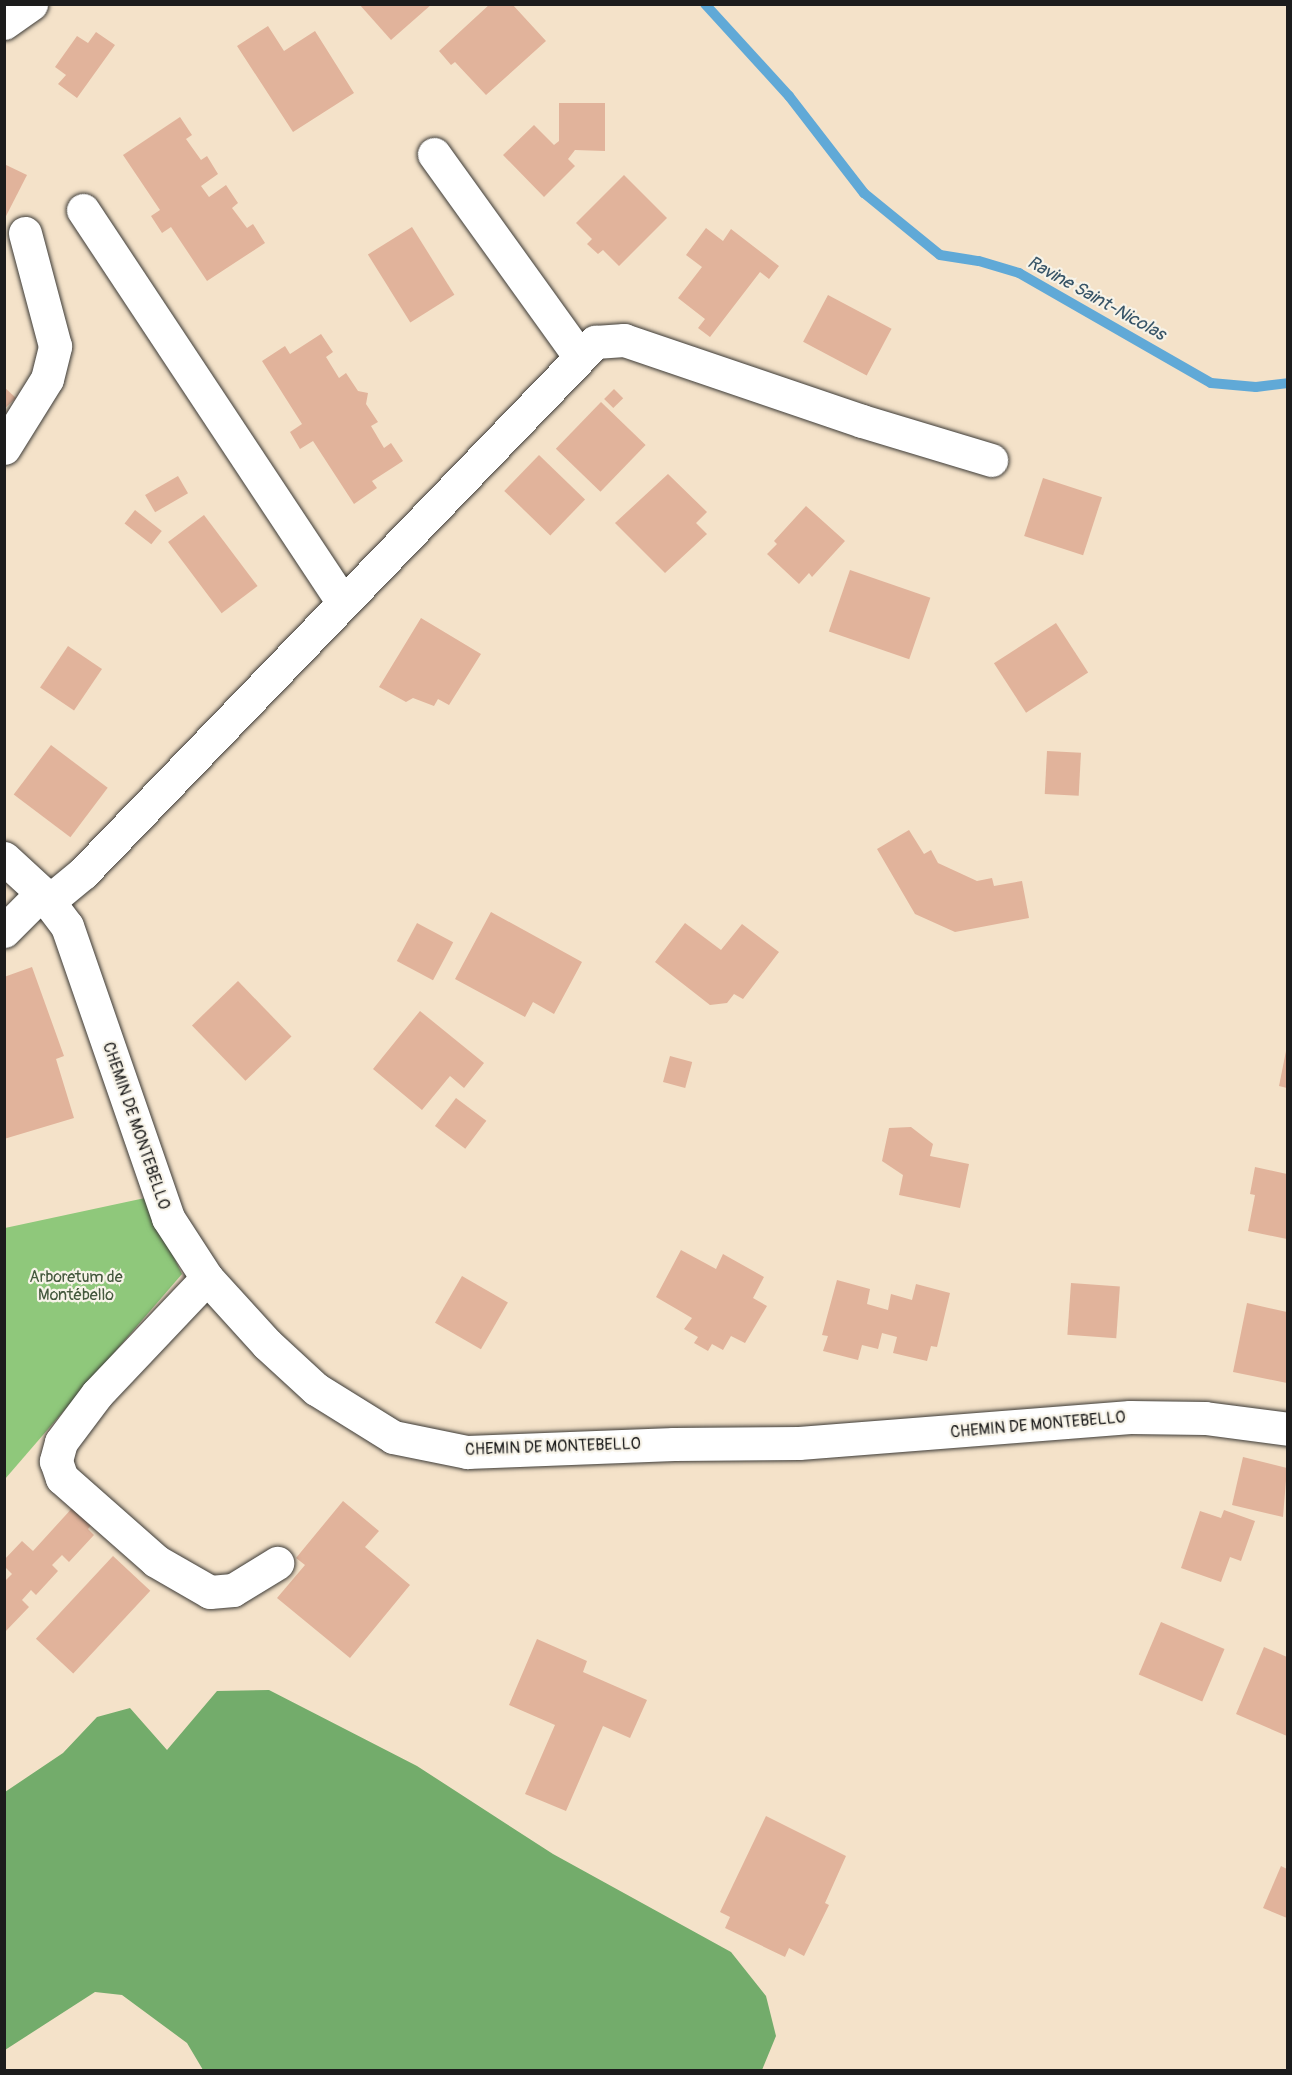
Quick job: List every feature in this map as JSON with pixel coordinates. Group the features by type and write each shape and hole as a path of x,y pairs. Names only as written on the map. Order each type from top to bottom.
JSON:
{"street":[{"path":"4,23 31,4"},
{"path":"434,154 579,356"},
{"path":"83,210 342,602"},
{"path":"4,448 47,379 55,346 26,233"},
{"path":"4,931 45,897 83,873 579,356 595,342 624,340 862,422 991,460"},
{"name":"CHEMIN DE MONTEBELLO","path":"4,858 45,897 67,926 79,954 123,1095 168,1218 207,1278 315,1389 393,1437 467,1452 674,1444 799,1443 1130,1417 1205,1418 1287,1429"},
{"path":"207,1278 97,1394 61,1442 56,1461 62,1478 156,1561 210,1592 233,1590 277,1563"}],"green space":[{"name":"Arboretum de Montébello","path":"145,1198 182,1274 5,1479 5,1228"},
{"path":"269,1690 417,1766 553,1854 731,1952 766,1996 776,2036 762,2070 203,2070 187,2043 122,1995 95,1992 5,2050 5,1792 63,1753 97,1717 130,1708 167,1750 217,1691"}],"building":[{"path":"359,4 432,4 391,40"},
{"path":"490,4 512,4 546,41 486,95 455,62 451,65 439,51"},
{"path":"268,26 284,51 315,31 354,93 293,132 237,46"},
{"path":"96,32 115,45 77,98 58,84 66,75 55,67 77,36 88,43"},
{"path":"559,103 605,103 605,151 575,150 568,159 575,166 544,197 503,155 534,125 554,145 559,141"},
{"path":"180,117 192,135 186,139 201,160 207,156 218,174 201,186 209,197 226,185 238,203 232,208 247,228 253,224 265,243 207,281 171,227 162,233 151,216 160,210 123,155"},
{"path":"4,164 27,175 4,220"},
{"path":"624,175 667,218 619,266 603,250 598,254 587,244 592,239 576,223"},
{"path":"412,227 454,295 410,322 368,255"},
{"path":"706,228 723,241 731,229 779,266 769,279 760,272 710,337 698,328 705,319 678,298 702,267 686,255"},
{"path":"828,295 892,329 867,376 803,342"},
{"path":"321,334 333,352 326,357 339,378 346,373 358,391 368,393 366,404 378,422 371,426 384,448 391,443 403,461 372,481 377,488 354,504 313,441 300,449 290,432 302,424 262,361 285,346 290,354"},
{"path":"4,387 16,398 4,409"},
{"path":"614,389 623,398 613,408 604,399"},
{"path":"601,402 646,445 600,492 556,449"},
{"path":"539,455 585,499 550,535 504,491"},
{"path":"668,474 707,512 696,523 707,534 665,573 615,523"},
{"path":"178,476 188,493 155,512 145,495"},
{"path":"1043,478 1102,497 1083,555 1024,536"},
{"path":"806,506 845,541 812,577 809,573 799,584 767,554 777,544 774,541"},
{"path":"135,510 162,531 151,544 125,523"},
{"path":"204,515 258,586 222,613 168,542"},
{"path":"850,570 930,598 909,659 829,631"},
{"path":"421,618 481,654 449,705 438,699 434,706 413,698 406,702 379,687"},
{"path":"1056,623 1088,672 1026,713 994,663"},
{"path":"68,646 102,669 74,710 40,687"},
{"path":"51,745 108,788 70,837 14,795"},
{"path":"1047,751 1081,753 1079,796 1045,794"},
{"path":"909,830 924,854 931,850 938,863 977,881 992,878 994,886 1022,881 1029,918 955,932 915,914 877,849"},
{"path":"491,912 582,962 554,1014 533,1002 525,1017 455,979"},
{"path":"417,923 453,942 433,980 397,961"},
{"path":"685,923 721,950 742,924 779,952 743,999 734,994 727,1003 710,1005 655,962"},
{"path":"32,967 64,1056 56,1059 74,1118 4,1139 4,977"},
{"path":"238,981 291,1036 245,1081 192,1025"},
{"path":"420,1011 484,1063 464,1088 450,1076 422,1110 373,1069"},
{"path":"1287,1051 1287,1088 1279,1086"},
{"path":"670,1056 692,1062 685,1088 663,1082"},
{"path":"456,1098 486,1121 465,1149 435,1126"},
{"path":"911,1127 933,1144 930,1156 969,1164 960,1208 899,1195 903,1175 882,1161 889,1128"},
{"path":"1255,1167 1287,1174 1287,1239 1248,1231 1255,1195 1250,1194"},
{"path":"681,1250 716,1269 723,1254 764,1277 753,1298 767,1306 745,1343 731,1336 723,1350 712,1344 708,1351 694,1343 698,1337 684,1329 692,1318 656,1297"},
{"path":"462,1276 508,1302 481,1349 435,1323"},
{"path":"837,1280 870,1289 867,1304 888,1310 891,1294 912,1300 916,1284 950,1293 937,1347 931,1346 927,1361 893,1353 897,1337 882,1333 878,1349 862,1345 858,1360 823,1351 828,1336 822,1335"},
{"path":"1071,1283 1120,1286 1116,1338 1067,1335"},
{"path":"1247,1303 1287,1312 1287,1383 1233,1372"},
{"path":"1243,1457 1287,1468 1283,1517 1232,1505"},
{"path":"343,1501 379,1531 365,1547 410,1585 350,1658 277,1598 305,1565 296,1558"},
{"path":"74,1506 93,1523 88,1529 94,1535 69,1562 62,1555 52,1565 58,1571 36,1595 31,1590 22,1600 29,1607 4,1633 4,1582 12,1574 4,1566 4,1560 22,1541 33,1551"},
{"path":"1224,1510 1255,1521 1241,1561 1230,1557 1221,1582 1181,1568 1200,1511 1221,1518"},
{"path":"113,1556 150,1591 73,1673 36,1639"},
{"path":"1161,1622 1225,1649 1202,1701 1139,1674"},
{"path":"537,1639 587,1661 583,1672 647,1700 630,1738 603,1726 566,1811 525,1794 555,1725 509,1705"},
{"path":"1264,1647 1287,1657 1287,1736 1236,1714"},
{"path":"766,1816 846,1856 825,1903 829,1905 804,1956 789,1948 785,1957 725,1928 730,1917 720,1912"},
{"path":"1281,1866 1287,1869 1287,1918 1263,1908"}],"waterway":[{"name":"Ravine Saint-Nicolas","path":"705,4 789,96 864,193 940,255 979,261 1019,273 1211,383 1256,387 1288,383"}]}
